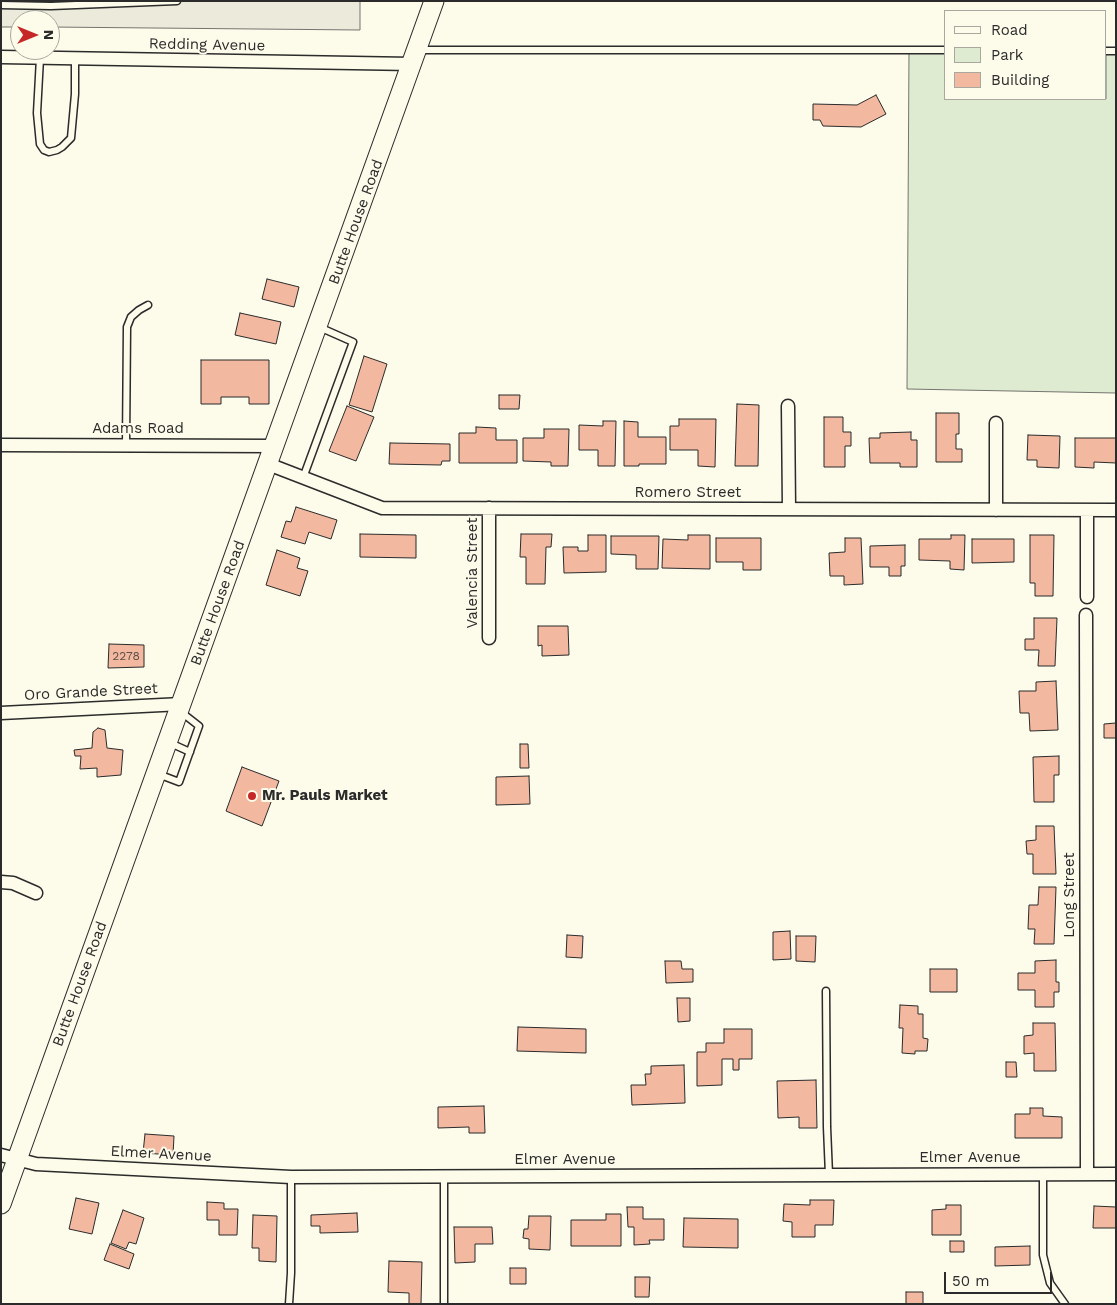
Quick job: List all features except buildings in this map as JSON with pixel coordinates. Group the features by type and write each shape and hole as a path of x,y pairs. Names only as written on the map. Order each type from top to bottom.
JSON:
{"main road":[{"name":"Butte House Road","path":"1,1204 9,1157 157,774 434,1"}],"street":[{"name":"Redding Avenue","path":"60,59 415,57"},
{"path":"788,406 789,509"},
{"path":"996,424 996,510"},
{"name":"Adams Road","path":"1,445 275,446"},
{"name":"Romero Street","path":"268,464 382,508 1116,510"},
{"name":"Valencia Street","path":"489,508 489,638"},
{"path":"1086,510 1086,597"},
{"name":"Long Street","path":"1086,615 1086,1174"},
{"name":"Oro Grande Street","path":"1,713 180,707"},
{"path":"1,882 13,883 36,893"},
{"name":"Elmer Avenue","path":"9,1157 36,1164 291,1177 1116,1174"}],"lane":[{"path":"1,4 15,3 51,6 177,1"},
{"path":"415,57 944,50"},
{"path":"40,60 37,113 39,137 40,144 44,150 49,152 62,147 71,138 75,94 75,59"},
{"path":"126,445 127,327 131,317 148,305"},
{"path":"303,478 353,342 318,327"},
{"path":"157,774 179,782 199,726 180,707"},
{"path":"168,742 190,752"},
{"path":"826,991 826,1127 829,1175"},
{"path":"1043,1174 1043,1255 1050,1283 1065,1304"},
{"path":"444,1176 444,1304"},
{"path":"289,1304 291,1273 291,1177"}],"green space":[{"path":"909,50 944,50 944,100 1107,100 1107,51 1116,51 1116,393 907,389"}],"shaded area":[{"path":"1,1 360,1 360,30 60,27 60,10 10,10 10,27 1,27"}],"place":[{"name":"Mr. Pauls Market","path":"252,796"}]}
